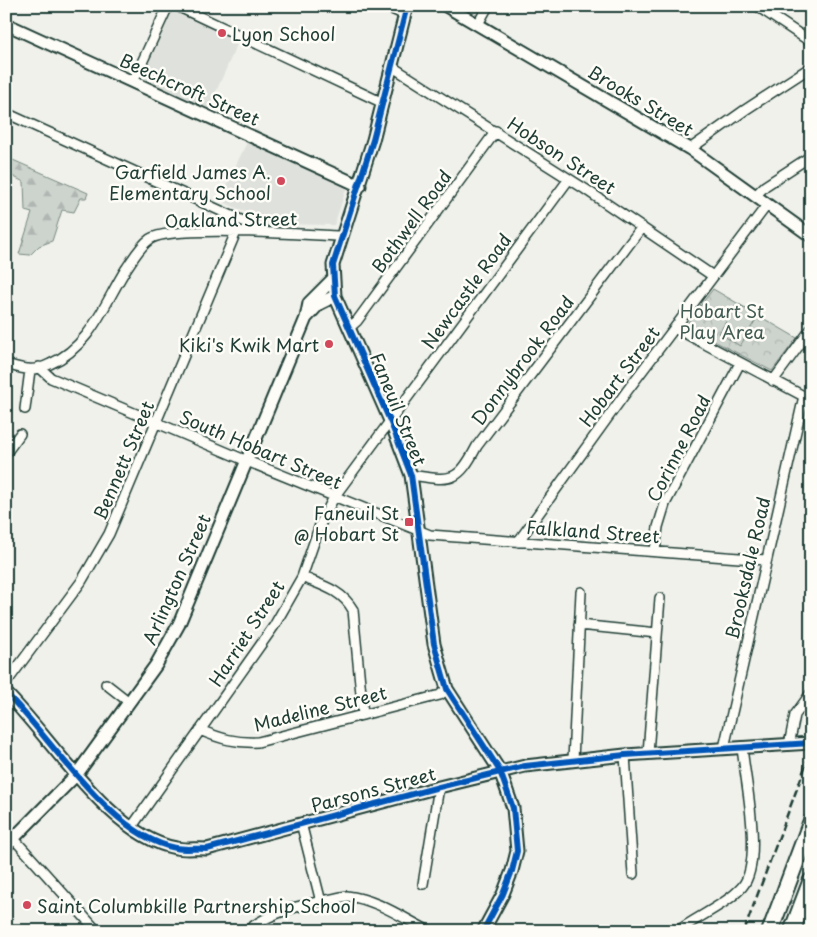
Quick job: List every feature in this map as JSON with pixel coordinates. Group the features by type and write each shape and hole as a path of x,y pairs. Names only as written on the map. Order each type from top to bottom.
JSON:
{"highway":[{"path":"770,931 811,822"},
{"path":"792,931 811,881"}],"street":[{"path":"133,82 168,6"},
{"path":"177,6 383,103"},
{"path":"384,6 406,11"},
{"name":"Brooks Street","path":"446,6 690,150 811,236"},
{"path":"478,24 488,6"},
{"path":"757,6 811,42"},
{"name":"Faneuil Street","path":"406,11 360,186 333,265 333,279 335,296 411,475 434,644 447,689 500,771 513,808 517,851 503,894 483,931"},
{"name":"Beechcroft Street","path":"6,24 360,186"},
{"name":"Hobson Street","path":"391,66 496,131 713,276"},
{"path":"690,150 745,110 811,67"},
{"path":"6,112 270,233"},
{"name":"Bothwell Road","path":"349,328 357,322 496,131"},
{"path":"755,196 765,186 811,156"},
{"name":"Newcastle Road","path":"390,423 569,179"},
{"name":"Hobart Street","path":"518,542 767,205"},
{"name":"Donnybrook Road","path":"411,475 452,478 460,474 477,446 642,228"},
{"name":"Oakland Street","path":"6,364 30,370 62,359 90,332 126,268 150,238 167,233 236,232 342,236"},
{"name":"Bennett Street","path":"6,683 81,582 100,551 158,422 236,232"},
{"name":"Arlington Street","path":"9,838 77,774 156,665 179,624 306,318 309,303 333,279"},
{"name":"Arlington Street","path":"306,318 319,304 335,296"},
{"path":"675,328 807,398"},
{"path":"773,380 811,329"},
{"name":"Corinne Road","path":"655,551 658,526 666,504 740,364"},
{"name":"South Hobart Street","path":"39,368 51,378 246,461 418,531"},
{"path":"26,409 30,370"},
{"name":"Brooksdale Road","path":"724,748 766,560 807,398"},
{"name":"Harriet Street","path":"131,828 274,626 302,577 320,525 334,497 390,423"},
{"path":"6,453 20,434"},
{"name":"Falkland Street","path":"418,531 434,536 766,560"},
{"path":"302,577 338,592 347,600 353,610 362,715"},
{"path":"573,760 581,592"},
{"path":"648,753 660,598"},
{"path":"579,625 657,633"},
{"path":"106,684 129,702"},
{"name":"Madeline Street","path":"200,730 223,740 238,743 258,742 440,695 447,689"},
{"path":"789,745 795,715 811,692"},
{"name":"Parsons Street","path":"6,693 27,714 107,808 131,828 156,842 177,848 207,848 500,771 573,760 625,755 811,743"},
{"path":"678,931 735,893 742,887 750,873 753,843 742,747"},
{"path":"625,755 633,874"},
{"path":"423,884 439,787"},
{"path":"301,823 321,902"},
{"path":"9,838 97,931"},
{"path":"247,931 265,917 347,896 358,897 429,931"}],"shaded area":[{"path":"173,9 239,40 207,112 140,80 153,46"},
{"name":"Garfield James A. Elementary School","path":"247,142 347,187 334,225 271,224 219,200"}],"green space":[{"path":"6,157 88,193 86,198 81,198 74,212 62,210 52,241 39,246 30,255 19,254 32,213 25,211 24,182 6,173"},
{"name":"Hobart St Play Area","path":"713,289 797,338 772,371 685,326"},
{"path":"737,304 758,316 740,346 719,333"}],"railway":[{"path":"744,931 811,751"}],"cycle path":[{"path":"407,6 373,140 333,265 335,296 391,423 411,475 434,644 447,689 500,771 513,808 517,851 503,894 483,931"},
{"path":"6,693 84,784 128,826 152,840 184,849 207,849 525,766 625,755 811,743"}],"place":[{"name":"Lyon School","path":"222,33"},
{"name":"Garfield James A. Elementary School","path":"281,181"},
{"name":"Kiki's Kwik Mart","path":"329,344"},
{"name":"Faneuil St @ Hobart St","path":"409,522"},
{"name":"Saint Columbkille Partnership School","path":"27,905"}]}
